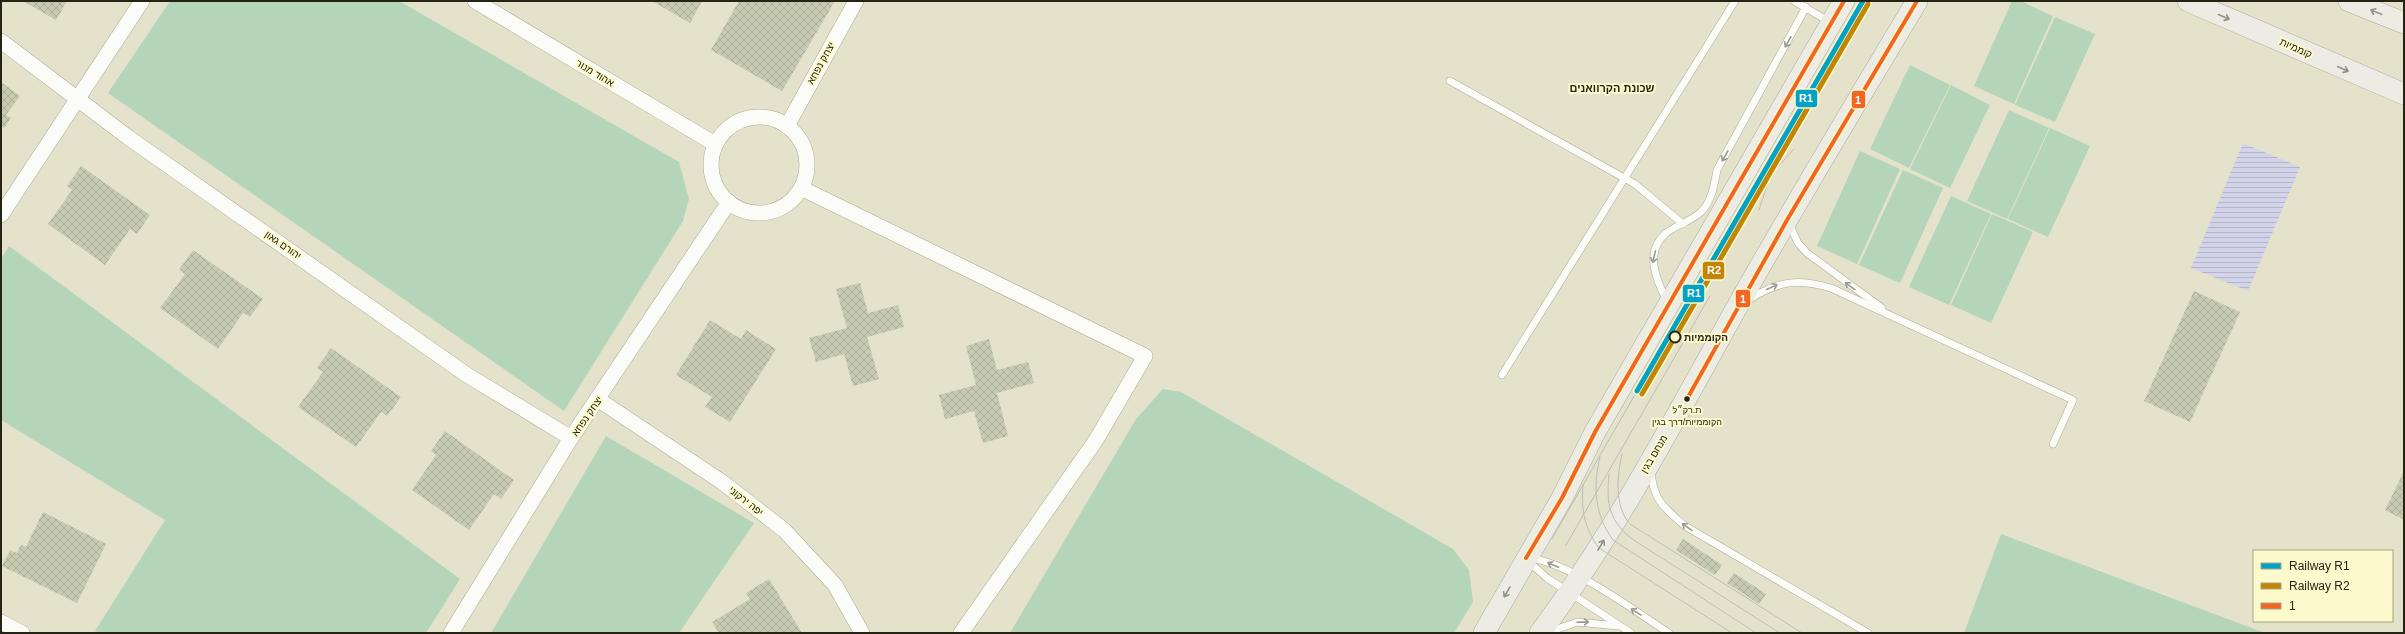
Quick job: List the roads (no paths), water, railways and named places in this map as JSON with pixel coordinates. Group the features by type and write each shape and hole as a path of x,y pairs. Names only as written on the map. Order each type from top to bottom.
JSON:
{"street":[{"path":"1,215 142,1"},
{"name":"אהוד מנור","path":"475,1 715,144"},
{"name":"יצחק נפחא","path":"787,126 856,1"},
{"path":"1484,633 1562,498 1594,432 1844,1"},
{"name":"מנחם בגין","path":"1540,633 1574,585 1651,460 1787,220 1917,1"},
{"name":"קוממיות","path":"2188,1 2404,94"},
{"path":"2349,1 2404,23"},
{"name":"יהורם גאון","path":"1,41 129,138 467,375 571,438"},
{"path":"755,117 772,118 787,126 800,140 806,156 806,172 801,188 790,201 771,210 760,212 743,210 729,202 716,188 711,172 712,155 715,144 730,127 739,121 755,117"},
{"path":"801,188 1145,356 1096,440 961,633"},
{"name":"יצחק נפחא","path":"451,633 571,438 599,400 729,202"},
{"name":"יפה ירקוני","path":"599,400 722,482 784,530 835,585 862,633"},
{"path":"1,622 22,633"}],"lane":[{"path":"1502,375 1736,1"},
{"path":"1794,1 1831,22"},
{"path":"1669,305 1658,283 1652,265 1656,247 1666,234 1700,212 1711,198 1717,170 1806,7"},
{"path":"1450,82 1635,184 1683,224"},
{"path":"1787,220 1796,238 1807,253 1856,290 1906,323"},
{"path":"1738,306 1778,284 1798,281 1831,288 2073,400 2053,444"},
{"path":"1651,460 1653,490 1665,510 1685,526 1720,548 1868,633"},
{"path":"1526,558 1547,578 1574,585 1669,633"},
{"path":"1526,558 1537,559 1574,585 1620,626 1632,633"},
{"path":"1547,633 1577,622 1620,626"}],"water":[{"path":"2243,143 2300,167 2248,291 2191,268"}],"tram line":[{"path":"1759,210 1782,140"},
{"path":"1747,201 1794,149"},
{"path":"1566,545 1710,296"},
{"path":"1552,539 1637,391"},
{"path":"1622,454 1618,481 1619,500 1621,509 1630,524 1802,633"},
{"path":"1600,457 1596,479 1597,500 1602,520 1613,540 1756,633"},
{"path":"1609,474 1608,495 1611,512 1615,520 1626,534 1780,633"},
{"path":"1583,485 1583,510 1587,526 1599,548 1732,633"}],"rail line":[{"name":"R1","path":"1637,391 1863,1"},
{"name":"R2","path":"1642,394 1868,4"}],"place":[{"name":"הקוממיות","path":"1675,337"},
{"name":"ת.רק״ל הקוממיות/דרך בגין","path":"1687,399"}],"district":[{"name":"שכונת הקרוואנים","path":"1612,88"}]}
